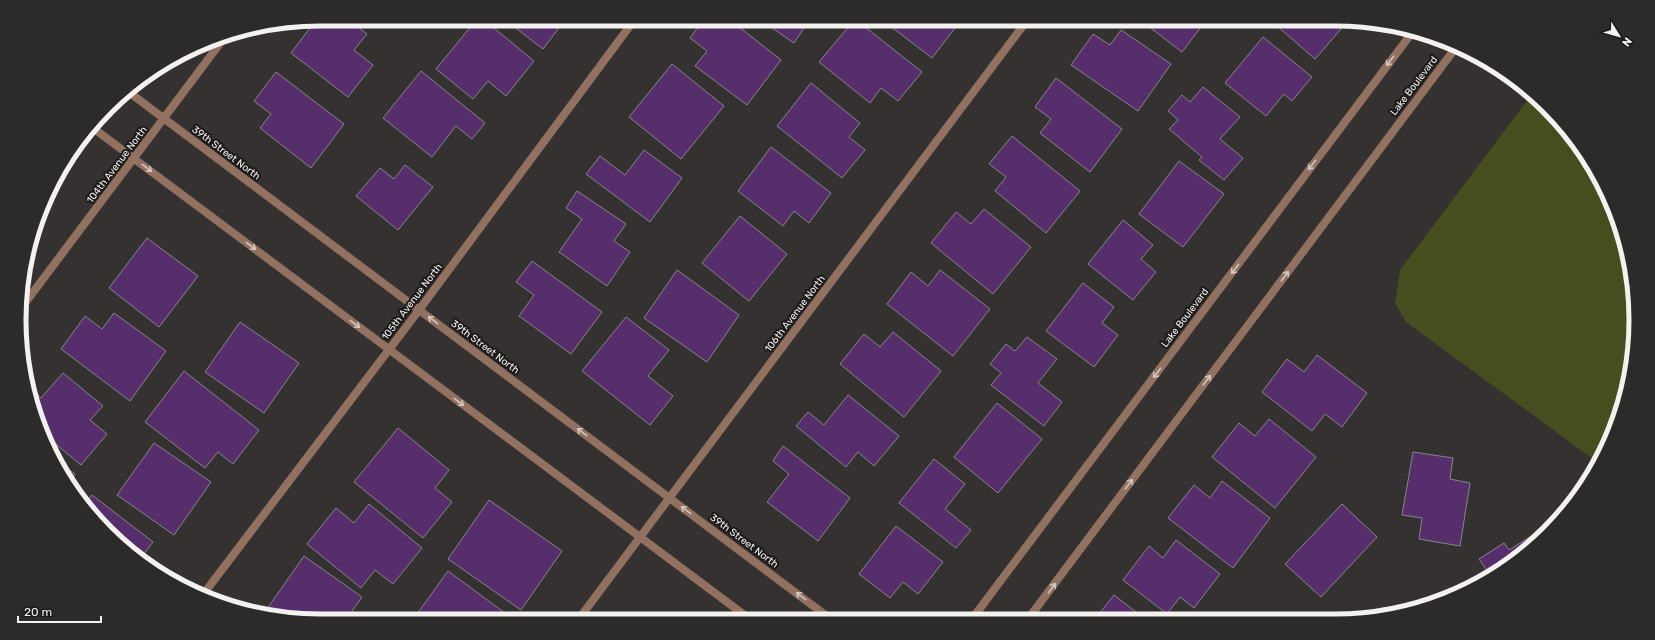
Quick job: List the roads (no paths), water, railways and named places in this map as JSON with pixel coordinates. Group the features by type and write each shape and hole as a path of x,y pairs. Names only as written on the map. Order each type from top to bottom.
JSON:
{"street":[{"name":"105th Avenue North","path":"206,591 419,310 630,26"},
{"name":"106th Avenue North","path":"583,614 1023,26"},
{"name":"Lake Boulevard","path":"976,614 1410,36"},
{"name":"104th Avenue North","path":"27,300 220,44"},
{"name":"Lake Boulevard","path":"1032,614 1454,51"},
{"name":"39th Street North","path":"132,94 824,614"},
{"path":"96,130 743,614"}]}
